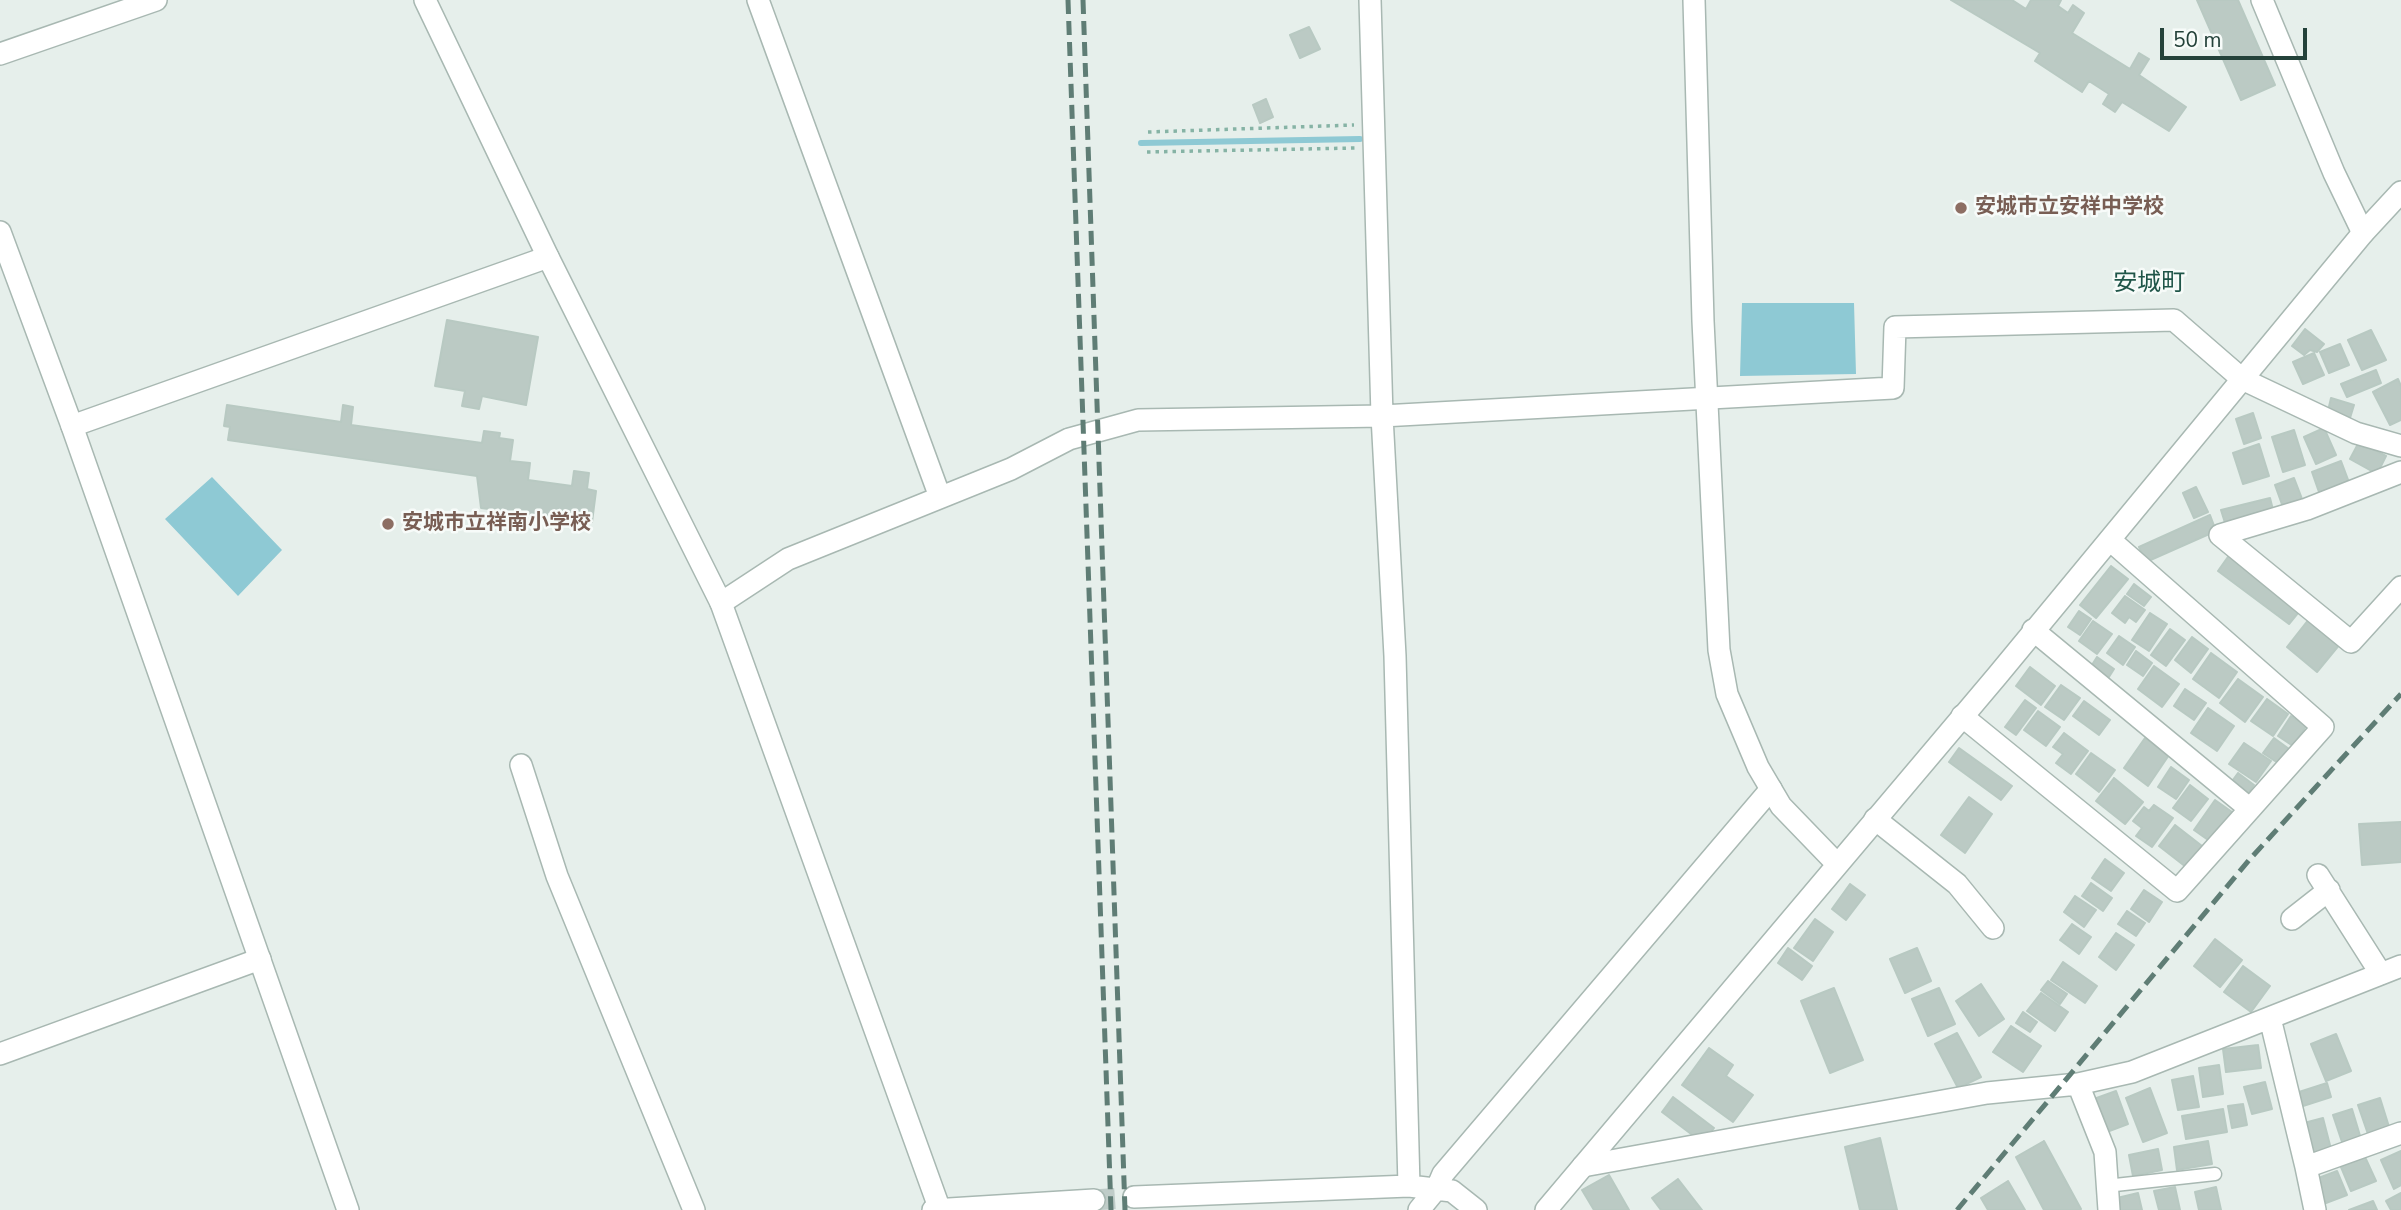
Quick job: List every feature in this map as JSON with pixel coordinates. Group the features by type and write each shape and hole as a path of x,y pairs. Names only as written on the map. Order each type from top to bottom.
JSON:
{"street":[{"path":"0,54 156,0"},
{"path":"425,0 548,257 721,603 937,1209 1094,1200"},
{"path":"758,0 940,497"},
{"path":"1370,0 1382,416 1395,656 1409,1186"},
{"path":"1694,0 1703,321 1709,400 1719,650 1727,694 1747,745 1771,789 1782,806 1838,864"},
{"path":"2262,0 2334,173 2363,233"},
{"path":"1546,1210 2110,540 2363,233 2401,192"},
{"path":"0,232 72,426 348,1210"},
{"path":"72,426 548,257"},
{"path":"721,603 788,559 1012,469 1069,439 1138,420 1382,416 1893,388 1895,327 2174,320 2242,379 2356,433 2401,446"},
{"path":"2401,472 2307,509 2220,535 2351,642 2401,587"},
{"path":"1962,716 2177,891 2323,727 2110,540"},
{"path":"2033,630 2250,809"},
{"path":"521,765 557,876 694,1210"},
{"path":"1419,1210 1452,1164 1771,789"},
{"path":"1875,820 1957,884 1993,928"},
{"path":"1583,1166 1987,1093 2078,1084 2132,1072 2391,970 2323,883 2292,919"},
{"path":"0,1054 260,959"},
{"path":"2270,1018 2315,1210"},
{"path":"2078,1084 2105,1152 2109,1210"},
{"path":"2306,1167 2401,1133"},
{"path":"1134,1197 1409,1186 1452,1191 1476,1210"}],"lane":[{"path":"2106,1186 2215,1174"}],"path":[{"path":"1148,132 1374,124"},
{"path":"1147,152 1375,148"}],"water":[{"path":"1742,303 1854,303 1856,374 1740,376"},
{"path":"212,477 282,550 238,596 165,519"}],"building":[{"path":"1951,0 2012,0 2026,9 2031,0 2061,0 2058,6 2068,13 2073,5 2084,13 2072,33 2130,69 2139,53 2149,59 2139,75 2186,107 2169,131 2122,102 2115,112 2103,104 2109,94 2089,81 2082,92 2035,61 2040,53"},
{"path":"2197,0 2238,0 2275,85 2241,100"},
{"path":"1309,27 1320,49 1300,58 1290,35"},
{"path":"1266,99 1273,117 1260,123 1253,105"},
{"path":"447,320 538,337 526,405 482,396 479,409 462,406 465,391 435,386"},
{"path":"2305,329 2324,344 2317,352 2310,350 2304,355 2292,346"},
{"path":"2371,330 2386,360 2362,370 2348,340"},
{"path":"2340,344 2349,365 2329,373 2320,352"},
{"path":"2314,353 2324,375 2303,384 2293,362"},
{"path":"2376,370 2381,383 2347,397 2341,384"},
{"path":"2398,379 2401,386 2401,420 2390,425 2373,392"},
{"path":"2331,398 2354,405 2350,418 2328,411"},
{"name":"安城市立祥南小学校","path":"227,405 341,422 343,405 353,407 351,425 482,443 484,431 500,433 499,438 513,440 510,461 530,463 528,480 572,486 574,471 589,473 587,489 596,491 592,522 481,508 477,476 228,440 230,427 224,426"},
{"path":"2253,413 2261,438 2244,444 2236,419"},
{"path":"2324,428 2336,455 2316,464 2304,437"},
{"path":"2294,430 2305,465 2283,472 2272,437"},
{"path":"2359,442 2386,456 2377,474 2350,459"},
{"path":"2259,444 2269,476 2243,484 2233,453"},
{"path":"2341,461 2350,485 2320,495 2312,472"},
{"path":"2294,478 2304,504 2284,510 2275,485"},
{"path":"2196,487 2208,512 2194,518 2183,493"},
{"path":"2270,498 2274,514 2226,526 2221,510"},
{"path":"2210,515 2216,531 2146,562 2139,547"},
{"path":"2230,554 2302,608 2289,624 2218,571"},
{"path":"2111,566 2128,579 2096,618 2080,605"},
{"path":"2134,584 2151,597 2144,606 2127,594"},
{"path":"2125,596 2145,610 2136,622 2129,617 2125,623 2112,613"},
{"path":"2079,611 2091,619 2080,635 2068,627"},
{"path":"2150,613 2167,624 2149,651 2132,640"},
{"path":"2309,619 2340,644 2317,672 2287,647"},
{"path":"2093,621 2112,634 2097,654 2079,641"},
{"path":"2170,629 2185,640 2166,666 2151,655"},
{"path":"2119,636 2135,647 2123,665 2107,653"},
{"path":"2192,637 2208,649 2191,673 2175,660"},
{"path":"2136,651 2152,663 2143,676 2127,665"},
{"path":"2211,653 2237,672 2219,698 2193,679"},
{"path":"2097,657 2114,669 2107,680 2090,668"},
{"path":"2154,666 2179,684 2162,707 2138,689"},
{"path":"2030,667 2055,686 2041,705 2016,686"},
{"path":"2238,679 2263,697 2245,722 2220,703"},
{"path":"2061,685 2080,698 2064,720 2045,707"},
{"path":"2185,689 2206,703 2194,720 2174,706"},
{"path":"2267,699 2288,714 2273,736 2251,721"},
{"path":"2025,700 2036,708 2016,735 2005,727"},
{"path":"2084,701 2110,720 2099,735 2073,716"},
{"path":"2208,708 2234,726 2217,751 2191,733"},
{"path":"2038,711 2060,727 2046,746 2024,730"},
{"path":"2291,716 2306,726 2293,746 2278,736"},
{"path":"2064,733 2088,751 2071,774 2056,763 2063,754 2053,747"},
{"path":"2145,738 2169,755 2148,786 2124,768"},
{"path":"2274,738 2289,749 2278,763 2263,753"},
{"path":"2244,743 2271,761 2256,782 2229,764"},
{"path":"1959,748 2012,786 2001,800 1949,762"},
{"path":"2091,753 2115,770 2099,792 2076,774"},
{"path":"2171,767 2189,780 2176,799 2158,787"},
{"path":"2238,773 2254,785 2246,796 2230,784"},
{"path":"2114,778 2143,802 2125,824 2096,801"},
{"path":"2190,785 2208,799 2191,821 2173,808"},
{"path":"1969,797 1992,814 1965,853 1941,835"},
{"path":"2215,800 2232,812 2211,842 2194,830"},
{"path":"2154,805 2173,818 2152,847 2136,836 2142,828 2133,821 2144,807 2149,811"},
{"path":"2401,822 2401,862 2362,865 2359,824"},
{"path":"2175,825 2202,846 2186,867 2159,846"},
{"path":"2105,859 2124,873 2111,891 2092,878"},
{"path":"2091,883 2112,898 2103,911 2082,896"},
{"path":"1850,884 1865,895 1846,920 1832,909"},
{"path":"2144,890 2162,902 2149,922 2131,909"},
{"path":"2075,896 2096,910 2084,927 2064,912"},
{"path":"2127,911 2145,923 2136,936 2118,924"},
{"path":"1815,919 1833,932 1813,961 1794,948"},
{"path":"2072,924 2091,937 2079,954 2060,940"},
{"path":"2116,933 2134,945 2116,970 2099,957"},
{"path":"2215,939 2242,960 2220,987 2194,966"},
{"path":"1788,948 1812,966 1802,980 1778,963"},
{"path":"1917,948 1931,981 1905,993 1890,959"},
{"path":"2063,962 2097,986 2085,1003 2051,980"},
{"path":"2243,966 2270,986 2251,1012 2224,992"},
{"path":"2048,981 2067,994 2060,1004 2041,990"},
{"path":"1981,984 2004,1019 1979,1036 1956,1001"},
{"path":"1834,988 1863,1060 1830,1073 1801,1001"},
{"path":"1939,988 1955,1024 1928,1036 1912,999"},
{"path":"2041,993 2068,1012 2055,1031 2027,1011"},
{"path":"2023,1012 2037,1022 2030,1032 2016,1023"},
{"path":"2011,1026 2041,1046 2023,1072 1993,1052"},
{"path":"1957,1033 1981,1077 1958,1088 1935,1044"},
{"path":"2336,1034 2351,1071 2326,1081 2311,1044"},
{"path":"2258,1045 2261,1068 2226,1072 2223,1049"},
{"path":"1709,1048 1733,1065 1726,1076 1753,1095 1733,1122 1682,1085"},
{"path":"2219,1065 2223,1094 2203,1097 2199,1068"},
{"path":"2193,1076 2199,1107 2178,1110 2172,1080"},
{"path":"2265,1082 2272,1109 2252,1114 2244,1087"},
{"path":"2327,1083 2331,1097 2303,1106 2299,1092"},
{"path":"2150,1088 2167,1133 2143,1142 2126,1098"},
{"path":"2116,1091 2128,1124 2104,1133 2091,1100"},
{"path":"1673,1097 1714,1128 1703,1143 1662,1112"},
{"path":"2380,1098 2390,1130 2369,1137 2358,1105"},
{"path":"2243,1104 2247,1125 2232,1128 2228,1106"},
{"path":"2223,1109 2227,1132 2186,1139 2182,1116"},
{"path":"2352,1109 2361,1139 2343,1145 2333,1115"},
{"path":"2323,1118 2332,1153 2314,1158 2304,1123"},
{"path":"1880,1138 1897,1210 1860,1210 1845,1147"},
{"path":"2044,1141 2080,1210 2044,1210 2016,1157"},
{"path":"2208,1141 2212,1164 2177,1170 2174,1147"},
{"path":"2158,1149 2162,1170 2133,1176 2129,1155"},
{"path":"2401,1151 2401,1185 2394,1189 2381,1160"},
{"path":"2365,1157 2376,1181 2351,1191 2341,1167"},
{"path":"2337,1171 2347,1195 2326,1203 2316,1179"},
{"path":"1609,1175 1629,1210 1594,1210 1582,1190"},
{"path":"1678,1179 1702,1210 1661,1210 1652,1198"},
{"path":"2008,1181 2025,1210 1988,1210 1981,1198"},
{"path":"2175,1187 2180,1210 2159,1210 2154,1191"},
{"path":"2216,1187 2221,1210 2199,1210 2195,1192"},
{"path":"2138,1193 2142,1210 2120,1210 2117,1198"},
{"path":"2401,1193 2401,1210 2391,1210 2386,1201"},
{"path":"2373,1201 2377,1210 2349,1210"}],"waterway":[{"path":"1141,143 1360,139"}],"tunnel":[{"path":"1094,1200 1134,1197"}],"railway":[{"path":"1068,0 1111,1210"},
{"path":"1083,0 1125,1210"},
{"path":"1957,1210 2250,859 2401,694"}],"place":[{"name":"安城市立安祥中学校","path":"1961,208"},
{"name":"安城市立祥南小学校","path":"388,524"}],"district":[{"name":"安城町","path":"2149,284"}]}
